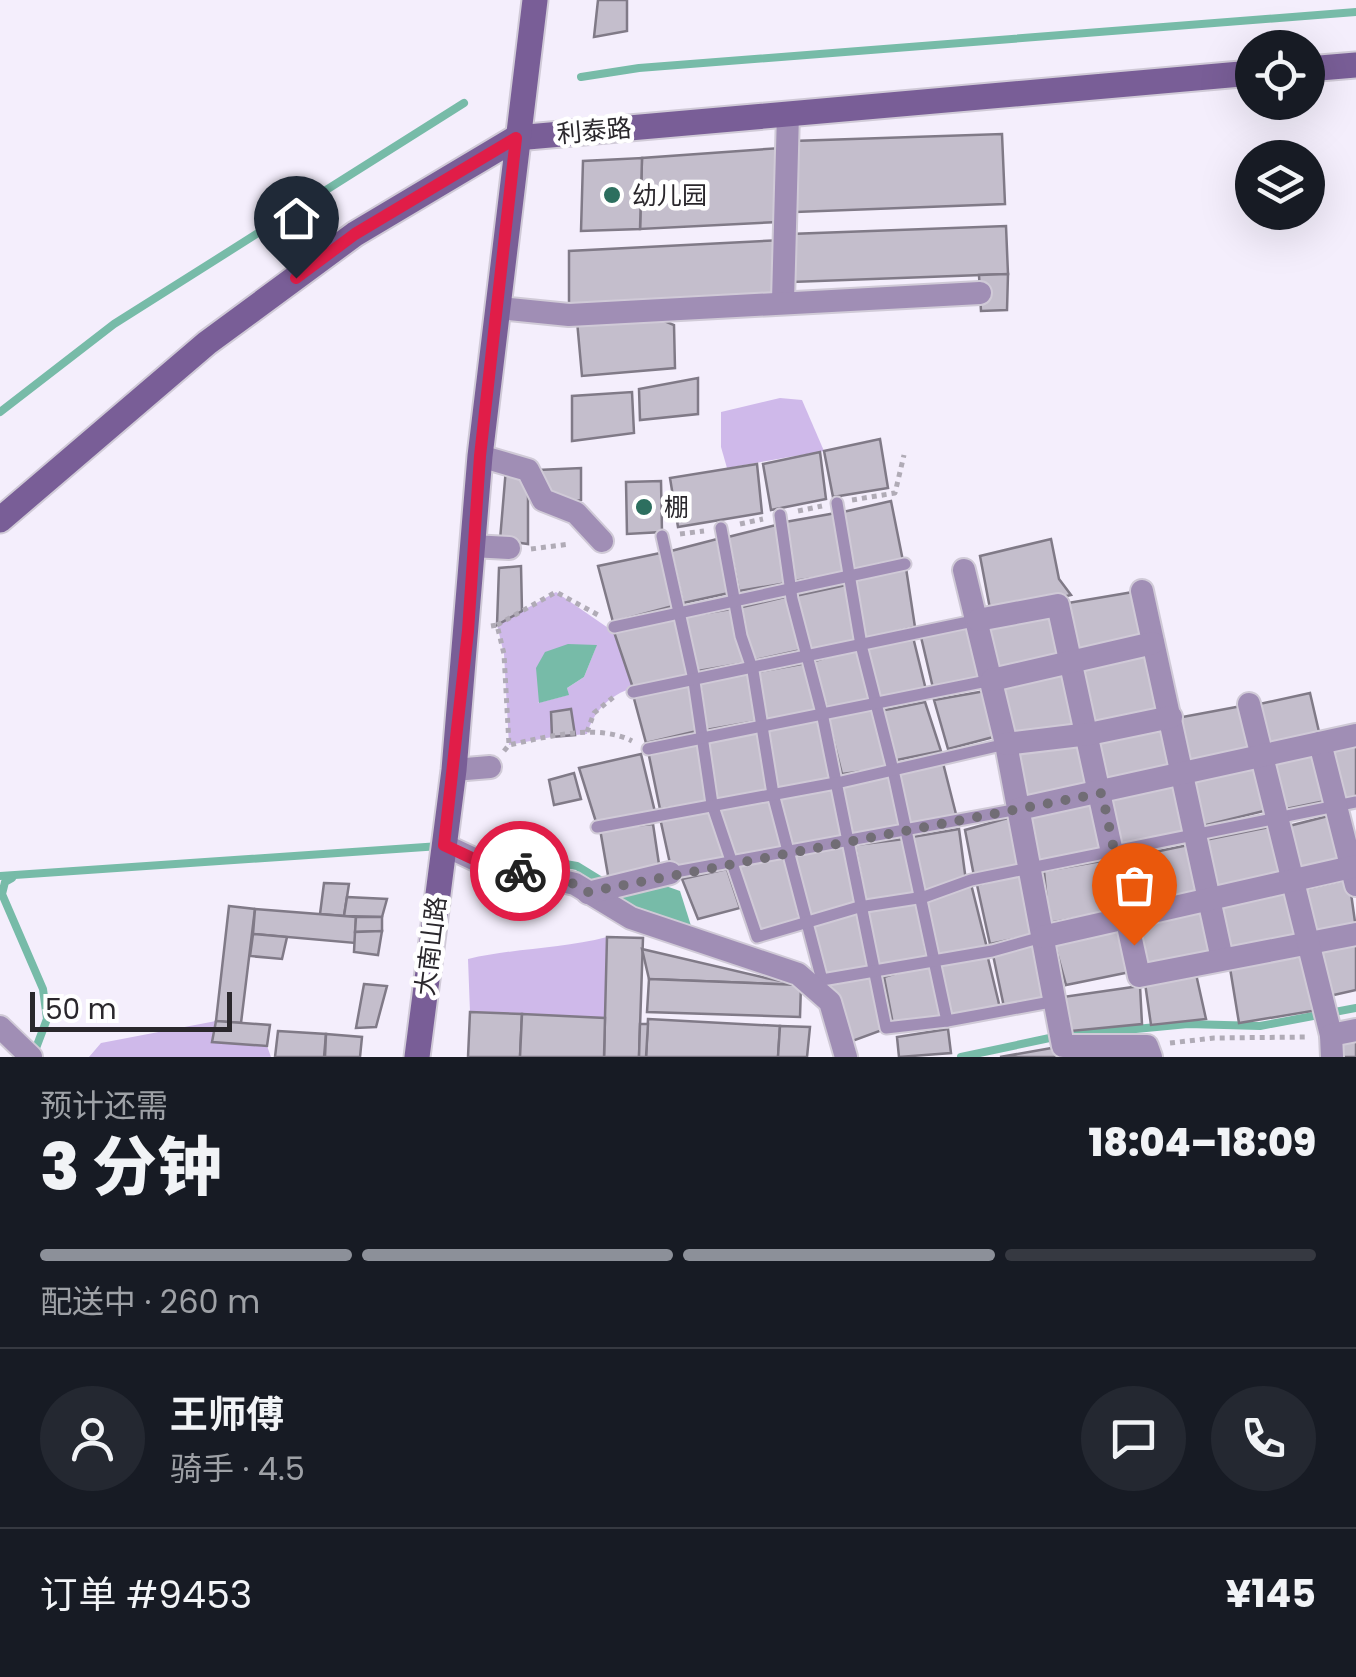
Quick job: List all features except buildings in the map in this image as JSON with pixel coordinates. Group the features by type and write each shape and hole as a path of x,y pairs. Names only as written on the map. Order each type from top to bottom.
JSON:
{"street":[{"name":"大南山路","path":"417,1057 454,770 480,456 516,138 536,0"},
{"path":"1325,68 1356,65"},
{"name":"利泰路","path":"0,520 222,332 355,234 516,138 1235,75"},
{"path":"783,302 788,113"},
{"path":"499,308 569,315 980,293"},
{"path":"480,456 528,470 543,500 576,514 602,541"},
{"path":"472,546 509,548"},
{"path":"964,570 1006,744 1064,1052 1149,1052"},
{"path":"1142,591 1222,959"},
{"path":"978,620 1058,605 1130,914 1140,976 1356,934"},
{"path":"992,680 1153,643"},
{"path":"1248,704 1332,1046 1356,1030"},
{"path":"1006,744 1089,734 1171,717"},
{"path":"1019,810 1356,735"},
{"path":"1042,936 1130,914 1294,881 1355,873 1346,804 1320,744"},
{"path":"454,770 490,767"},
{"path":"444,845 478,861 575,884 632,918 798,974 830,1002 846,1057"},
{"path":"588,892 670,873"}],"lane":[{"path":"837,503 861,645 908,833 947,1022"},
{"path":"780,515 790,589 822,713 886,1028 947,1022 1056,1001"},
{"path":"721,528 786,853 822,980 933,958 992,951 1042,936"},
{"path":"662,536 694,679 712,804 757,936 862,906 920,898 971,880 1346,804"},
{"path":"614,628 906,564"},
{"path":"633,692 978,620"},
{"path":"648,749 992,680"},
{"path":"597,827 836,783 1006,744"},
{"path":"670,873 1019,810"}],"path":[{"path":"468,631 498,625 556,592 614,628"},
{"path":"498,625 504,654 510,745"},
{"path":"587,734 594,713 621,691 633,692"},
{"path":"490,767 510,745 587,734 615,732 648,749"},
{"path":"1149,1052 1214,1038 1332,1046"}],"shaded area":[{"path":"780,398 802,400 824,451 727,468 721,447 721,412"},
{"path":"556,592 614,632 633,688 604,705 587,734 575,735 552,713 552,737 509,745 504,654 497,625","holes":["596,647 584,677 567,688 568,695 538,703"]},
{"path":"568,644 597,645 584,677 567,688 569,695 539,703 536,668 545,652"},
{"path":"660,884 680,891 693,932 617,900 612,890"},
{"path":"607,937 605,1018 470,1012 468,959"},
{"path":"216,1021 212,1042 267,1046 271,1057 89,1057 101,1043"}],"waterway":[{"path":"581,77 639,68 1356,12"},
{"path":"0,412 114,324 464,103"},
{"path":"0,876 440,846"},
{"path":"503,853 577,866 603,882"},
{"path":"12,878 5,882 2,894 43,989 47,1019 36,1048"},
{"path":"1073,1035 1188,1024 1260,1026 1356,1008"},
{"path":"961,1057 1059,1036"}],"way so far":[{"path":"520,871 575,884 588,892 670,873 908,833 1102,793 1134,945"}],"place":[{"name":"幼儿园","path":"612,195"},
{"name":"棚","path":"644,507"}],"route":[{"path":"296,278 355,234 516,138 480,456 468,631 444,845 478,861 520,871"}]}
